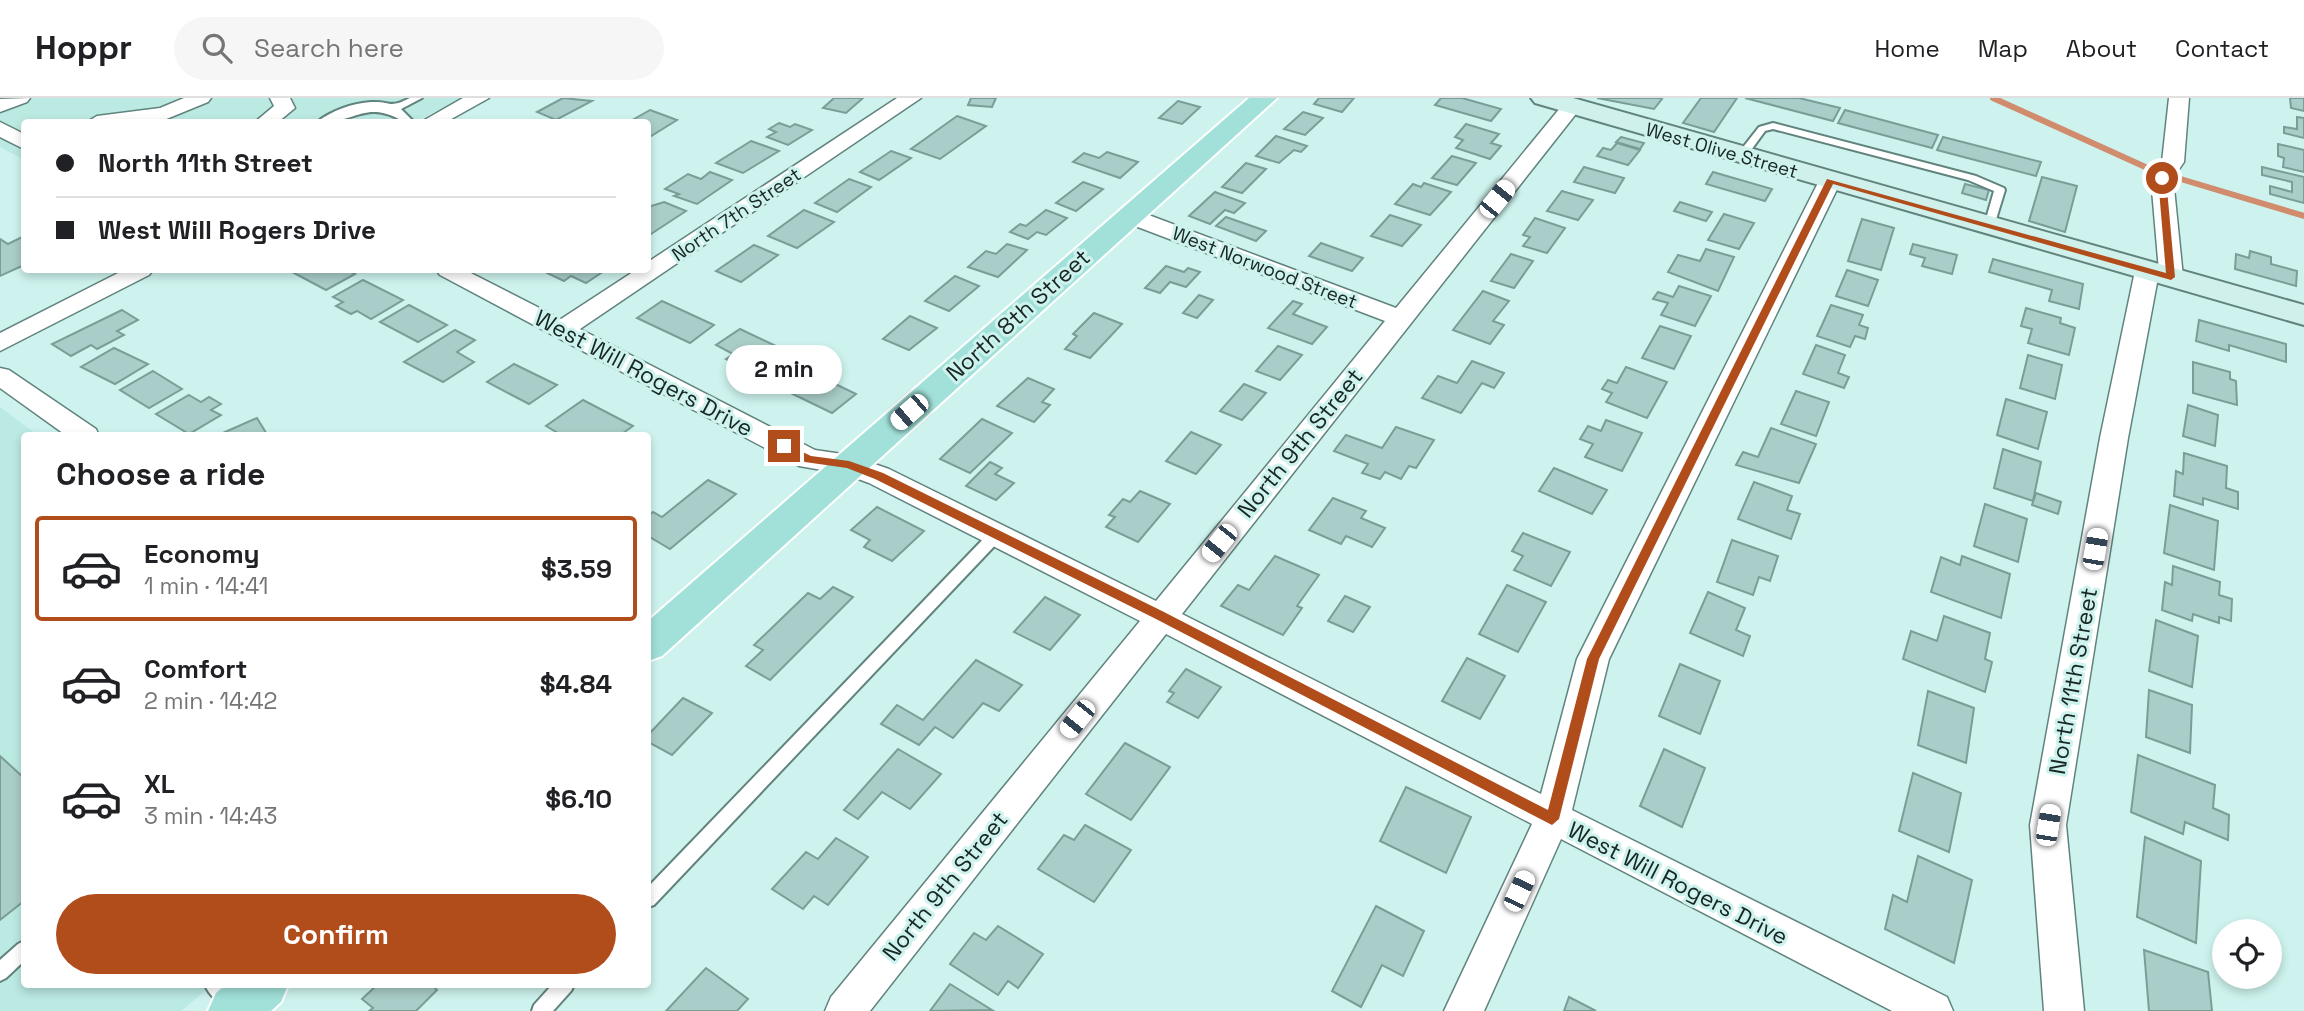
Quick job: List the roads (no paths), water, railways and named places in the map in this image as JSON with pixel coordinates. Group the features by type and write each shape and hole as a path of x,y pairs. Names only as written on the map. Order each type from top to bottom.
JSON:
{"main road":[{"name":"North 8th Street","path":"651,642 1264,98"},
{"name":"West Olive Street","path":"1558,102 2304,315"}],"street":[{"path":"0,106 20,98"},
{"path":"122,119 163,114 201,98"},
{"path":"269,119 285,108 280,98"},
{"path":"437,119 479,98"},
{"name":"North 7th Street","path":"651,270 911,98"},
{"name":"North 11th Street","path":"2064,1011 2048,825 2114,438 2159,274 2162,178 2173,162 2179,98"},
{"name":"North 9th Street","path":"845,1011 1160,615 1401,318 1558,102"},
{"path":"0,128 21,141"},
{"path":"1464,1011 1552,819 1593,659 1830,181"},
{"name":"West Norwood Street","path":"1130,216 1401,318"},
{"path":"0,343 135,273"},
{"name":"West Will Rogers Drive","path":"454,273 809,459 849,465 879,476 1160,615 1552,819 1933,1011"},
{"name":"North 7th Street","path":"561,330 647,273"},
{"path":"0,376 80,432"}],"lane":[{"path":"395,108 417,98"},
{"path":"330,119 364,104 383,104 395,108 407,119"},
{"path":"1742,155 1762,129 1783,127 1972,178 2000,190 1990,226"},
{"path":"651,897 997,534"},
{"path":"0,972 21,953"},
{"path":"541,1011 562,988"}],"waterway":[{"path":"1993,98 2152,170"},
{"path":"2174,177 2304,216"}]}
